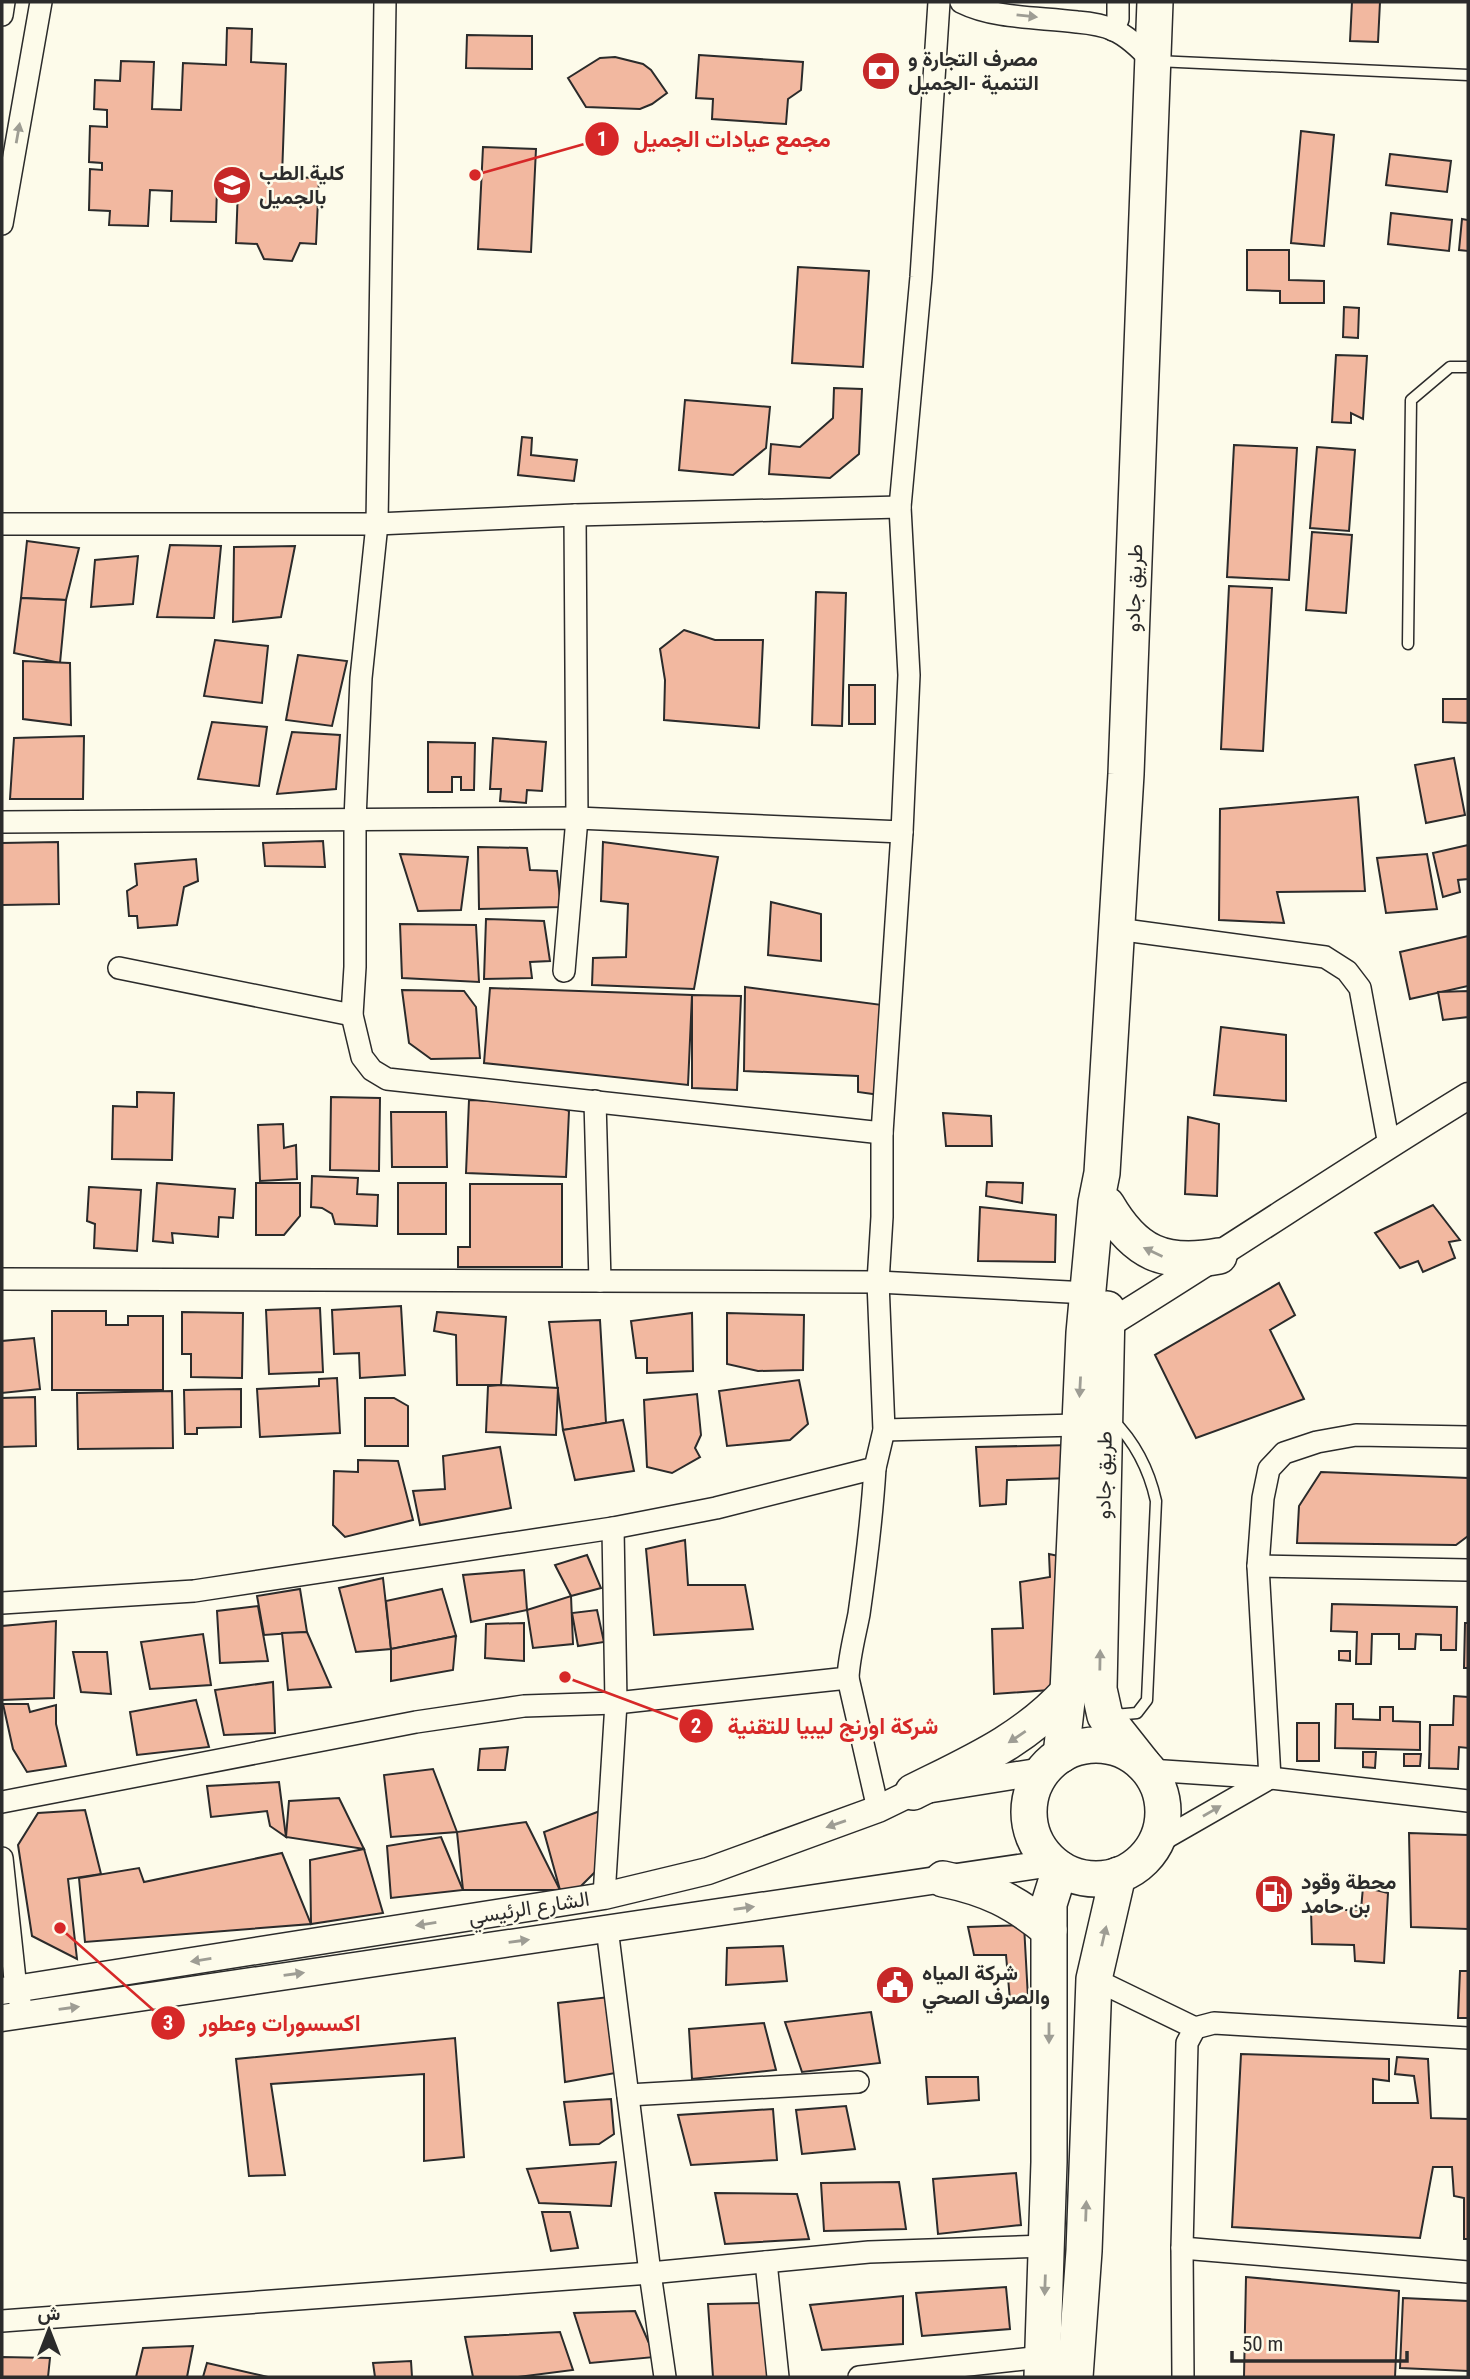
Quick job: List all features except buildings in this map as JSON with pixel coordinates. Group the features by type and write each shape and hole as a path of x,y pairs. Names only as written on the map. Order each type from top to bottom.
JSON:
{"highway":[{"name":"طريق جادو","path":"1052,1763 1068,1692 1092,1418 1127,760 1155,2"},
{"name":"طريق جادو","path":"1095,1329 1088,1293 1096,1203 1104,1189"},
{"path":"1104,1189 1121,1228 1141,1246 1166,1257 1193,1261 1219,1256"},
{"name":"طريق جادو","path":"1092,1418 1099,1689 1105,1716 1146,1767"},
{"path":"913,1792 1018,1737 1036,1724 1068,1692"},
{"path":"1091,1745 1127,1753 1146,1767 1162,1798 1161,1830 1146,1857 1133,1868 1103,1879 1088,1879 1056,1866 1041,1850 1029,1819 1030,1802 1035,1786 1052,1763 1072,1750 1091,1745"},
{"path":"1042,2367 1047,2246 1049,1904 1056,1866"},
{"path":"1075,2377 1084,2251 1094,1979 1118,1875"},
{"path":"943,1879 972,1885 1000,1896 1026,1911 1049,1930"}],"street":[{"path":"2,15 4,2"},
{"path":"2,224 41,2"},
{"path":"385,2 377,524 361,678 355,820 355,967 352,1015 362,1057 372,1070 387,1079 882,1133"},
{"path":"878,1809 848,1678 849,1656 855,1635 872,1526 875,1468 884,1430 878,1283 882,1217 882,1133 902,832 909,675 900,507 921,277 939,2"},
{"path":"961,2 974,9 1090,23 1113,30 1132,41 1152,61"},
{"path":"1113,30 1118,19 1118,2"},
{"path":"2,524 377,524 575,515 900,507"},
{"path":"564,971 577,818 575,515"},
{"path":"2,822 577,818 902,832"},
{"path":"1117,929 1325,957 1347,971 1360,988 1389,1144"},
{"path":"119,968 352,1015"},
{"path":"1095,1329 1219,1256 1389,1144 1468,1096"},
{"path":"596,1101 600,1281"},
{"path":"2,1279 878,1283 1088,1293"},
{"path":"884,1430 1092,1418"},
{"path":"1270,1778 1258,1566 1263,1497 1269,1469 1284,1453 1318,1442 1356,1435 1468,1437"},
{"path":"2,1603 194,1591 613,1528 716,1508 875,1468"},
{"path":"604,1896 616,1703 613,1528"},
{"path":"1258,1566 1468,1570"},
{"path":"2,1802 416,1722 524,1706 616,1703 848,1678"},
{"name":"الشارع الرئيسي","path":"9,1990 604,1896 708,1871 878,1809 913,1792 1052,1763"},
{"path":"1146,1767 1468,1801"},
{"path":"1155,1844 1270,1778"},
{"path":"2,1858 9,1990 13,2016"},
{"name":"الشارع الرئيسي","path":"13,2016 943,1879 1056,1866"},
{"path":"607,1928 665,2377"},
{"path":"1094,1979 1195,2028 1214,2023 1468,2038"},
{"path":"1183,2377 1182,2248 1187,2043 1195,2028"},
{"path":"628,2095 858,2082"},
{"path":"2,2321 650,2273 869,2252 1047,2246"},
{"path":"1182,2248 1468,2272"},
{"path":"766,2262 778,2377"},
{"path":"859,2377 1042,2367"}],"lane":[{"path":"1152,61 1468,75"},
{"path":"1408,644 1411,400 1450,367 1468,367"},
{"path":"1092,1418 1128,1436 1151,1477 1156,1501 1147,1700 1137,1713 1105,1716"}],"place":[{"name":"مصرف التجارة و التنمية -الجميل","path":"881,71"},
{"name":"مجمع عيادات الجميل","path":"475,175"},
{"name":"كلية الطب بالجميل","path":"232,185"},
{"name":"شركة اورنج ليبيا للتقنية","path":"565,1677"},
{"name":"محطة وقود بن حامد","path":"1274,1894"},
{"name":"اكسسورات وعطور","path":"60,1928"},
{"name":"شركة المياه والصرف الصحي","path":"895,1985"}]}
